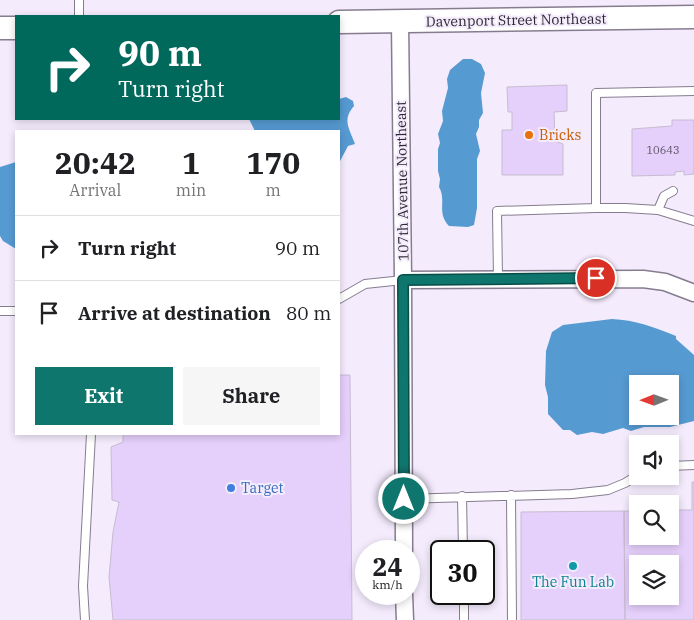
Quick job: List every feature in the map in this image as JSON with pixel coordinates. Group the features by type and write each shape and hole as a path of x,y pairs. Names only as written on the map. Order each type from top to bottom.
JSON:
{"street":[{"name":"Davenport Street Northeast","path":"340,22 694,17"},
{"name":"107th Avenue Northeast","path":"400,21 404,540"},
{"path":"0,28 15,28"},
{"path":"403,280 498,278 643,279 665,282 694,293"},
{"path":"404,605 405,620"}],"lane":[{"path":"79,0 79,15"},
{"path":"596,208 596,93 694,91"},
{"path":"658,210 664,196 673,191"},
{"path":"498,278 497,211 625,208 658,210 694,221"},
{"path":"340,298 365,284 403,280"},
{"path":"0,311 15,311"},
{"path":"85,620 83,586 91,435"},
{"path":"679,466 694,465"},
{"path":"404,499 572,494 608,490 629,481"},
{"path":"511,495 512,620"},
{"path":"462,496 463,540"},
{"path":"464,605 464,620"}],"water":[{"path":"463,59 472,59 481,64 485,73 481,93 483,113 479,120 476,134 480,151 477,159 477,208 474,225 468,227 449,226 445,221 442,211 438,171 438,149 440,143 438,134 443,121 442,111 448,88 447,79 450,70"},
{"path":"346,97 353,101 354,106 347,120 355,144 348,146 340,161 340,130 254,130 250,120 340,120 340,99"},
{"path":"15,162 15,248 3,241 0,236 0,167"},
{"path":"612,319 644,324 676,336 676,339 694,355 694,421 679,425 679,375 629,375 629,425 678,425 670,427 644,427 631,431 623,428 603,434 592,432 577,435 570,430 563,430 548,414 548,397 545,385 546,351 552,332 563,325"}],"building":[{"name":"Bricks","path":"567,85 567,111 554,112 555,141 563,144 563,175 502,175 502,130 512,130 512,112 508,112 507,87"},
{"path":"672,120 694,120 694,174 684,175 684,171 675,172 675,175 632,176 632,129 672,126"},
{"name":"Target","path":"340,375 350,375 352,620 113,620 109,577 113,532 119,502 112,500 111,447 123,442 123,435 340,435"},
{"path":"692,482 694,482 694,620 625,620 624,511 629,511 629,545 679,545 679,510 692,510"},
{"name":"The Fun Lab","path":"624,511 625,620 521,620 521,512"}],"place":[{"name":"Bricks","path":"529,135"},
{"name":"Target","path":"231,488"},
{"name":"The Fun Lab","path":"573,566"}],"route":[{"path":"404,499 403,280 596,278"}]}
